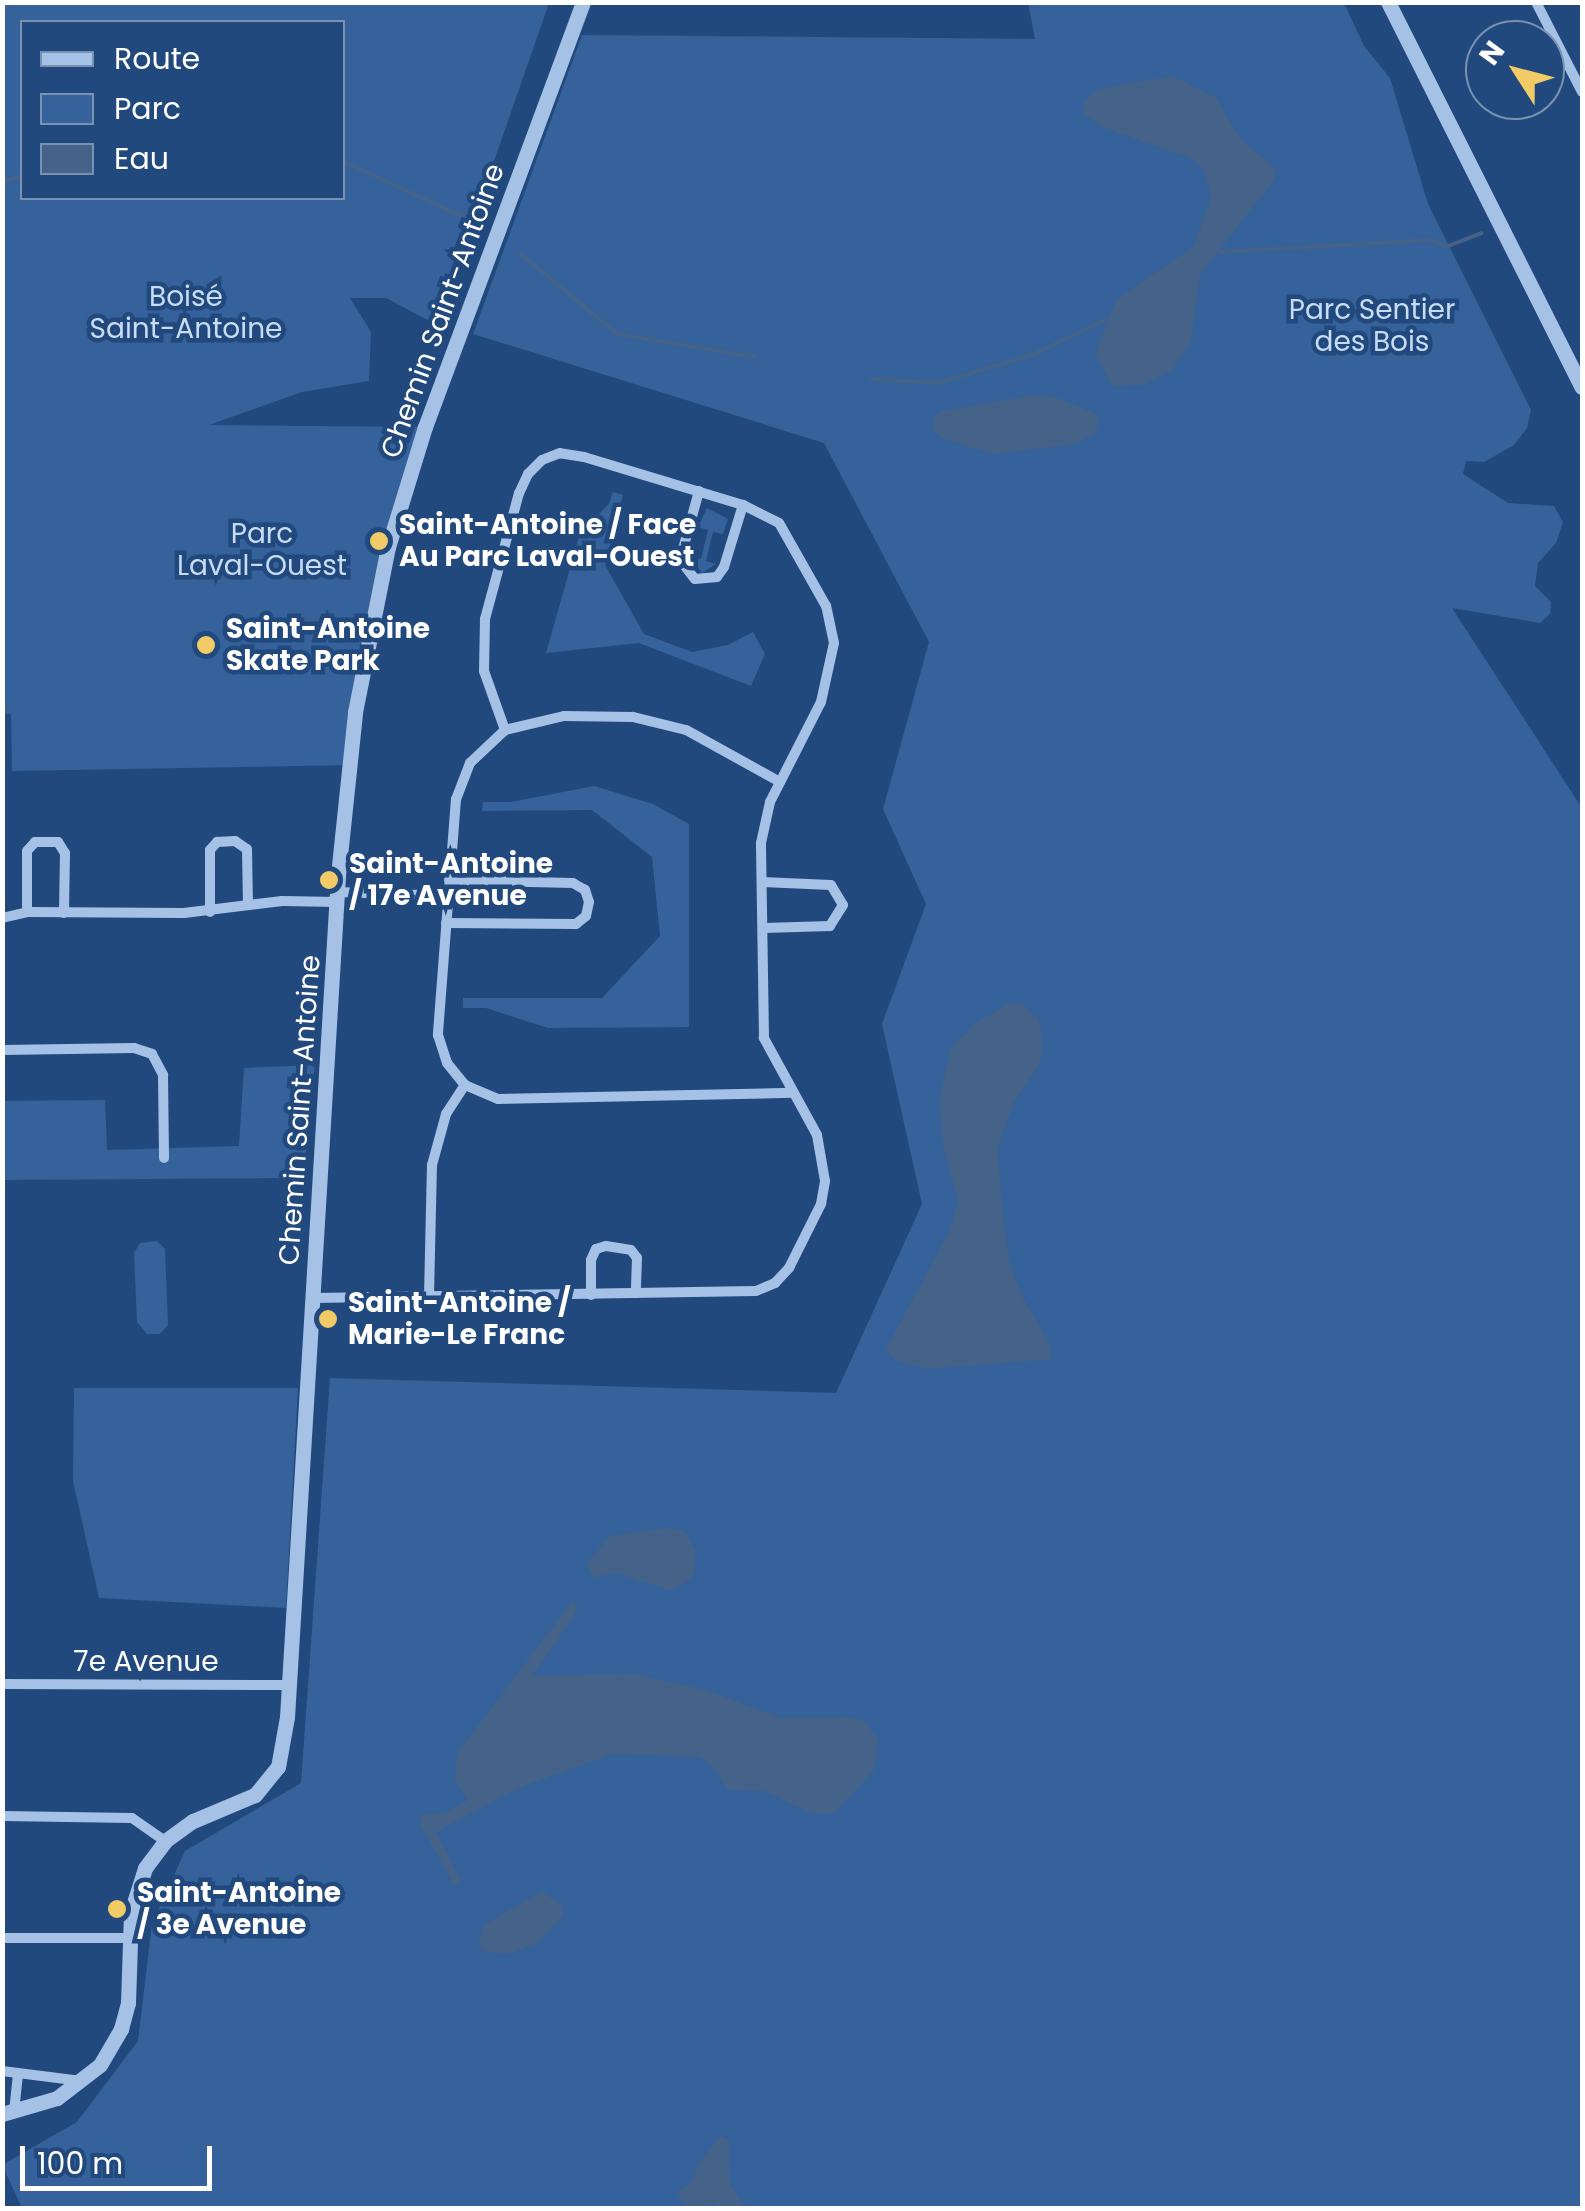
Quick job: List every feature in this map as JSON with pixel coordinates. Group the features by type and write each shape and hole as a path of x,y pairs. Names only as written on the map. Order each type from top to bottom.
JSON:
{"street":[{"name":"Chemin Saint-Antoine","path":"8,2113 57,2098 82,2081 100,2065 121,2029 130,1983 129,1938 135,1890 165,1841 194,1821 255,1795 278,1767 290,1685 338,897 352,730 388,547 432,409 583,2"},
{"path":"1388,2 1582,387"},
{"path":"1553,2 1538,6 1582,92"},
{"path":"314,1298 756,1291 775,1283 789,1268 812,1228 824,1181 817,1134 764,1038 764,821 780,782 809,731 829,678 832,622 779,523 743,505 560,453 542,460 528,474 500,565 482,645 484,671 505,730"},
{"path":"699,491 680,560 695,579 706,581 724,567 743,505"},
{"path":"780,782 686,730 633,716 564,716 505,730 477,755 462,778 447,896 438,1035 447,1063 465,1085 498,1099 794,1093"},
{"path":"210,912 210,850 217,842 236,841 247,849 248,904"},
{"path":"27,912 27,851 35,842 58,842 65,852 64,913"},
{"path":"446,922 576,924 586,916 589,902 584,890 573,882 449,880"},
{"path":"762,882 831,885 843,905 830,926 764,928"},
{"path":"2,918 27,912 210,912 248,904 338,897 447,896"},
{"path":"2,1050 134,1048 152,1054 163,1075 164,1158"},
{"path":"429,1296 432,1164 446,1114 465,1085"},
{"path":"591,1294 592,1260 596,1250 606,1246 631,1250 637,1258 636,1293"},
{"name":"7e Avenue","path":"2,1684 290,1685"},
{"path":"2,1816 132,1818 165,1841"},
{"path":"2,1938 129,1938"},
{"path":"2,2071 82,2081"},
{"path":"8,2113 18,2074"}],"green space":[{"path":"2,3 549,3 437,325 386,298 350,298 371,332 369,381 302,392 209,425 425,427 373,620 355,765 12,771 11,714 2,714"},
{"name":"Parc Sentier des Bois","path":"1028,3 1344,3 1364,46 1390,78 1428,204 1531,410 1527,428 1514,445 1484,462 1466,461 1463,474 1508,503 1554,506 1563,522 1556,543 1538,563 1535,586 1551,602 1550,614 1540,623 1452,608 1582,808 1582,2208 22,2208 2,2165 77,2122 138,2041 152,1924 185,1851 301,1783 330,1378 836,1393 922,1204 882,1024 926,904 883,809 929,642 824,443 473,334 582,35 1035,39"},
{"path":"613,492 623,495 605,565 644,634 692,652 728,645 753,632 765,654 751,686 639,643 546,653 580,533 609,504"},
{"path":"707,508 728,519 723,534 713,532 706,561 716,564 702,573 690,557 701,559 708,530 698,527"},
{"path":"594,786 653,804 689,824 689,1027 548,1028 486,1008 463,1008 463,998 602,998 660,936 652,857 592,810 482,811 483,802 511,802"},
{"path":"315,1065 303,1178 3,1180 2,1101 105,1100 107,1150 239,1146 244,1068"},
{"path":"157,1241 165,1249 168,1325 160,1334 147,1334 137,1322 134,1253 140,1243"},
{"path":"74,1388 298,1388 286,1608 99,1598 73,1481"}],"water":[{"path":"1172,76 1216,98 1240,139 1275,168 1274,180 1200,275 1191,342 1172,370 1143,385 1112,386 1095,354 1116,300 1194,246 1211,197 1204,170 1193,159 1102,127 1084,114 1084,102 1098,89"},
{"path":"1035,395 1055,397 1099,415 1096,433 1076,444 993,454 943,439 933,429 932,420 941,411"},
{"path":"1008,1004 1022,1004 1039,1019 1043,1046 1039,1065 1013,1104 998,1148 1003,1219 1010,1264 1022,1296 1050,1344 1051,1359 930,1369 896,1361 886,1349 949,1232 958,1202 943,1144 939,1100 951,1048 974,1024"},
{"path":"667,1528 684,1531 696,1550 694,1575 682,1585 669,1590 615,1573 593,1578 587,1563 610,1536"},
{"path":"572,1602 578,1606 573,1618 532,1676 634,1674 706,1690 781,1718 848,1717 864,1721 878,1739 874,1770 832,1813 811,1813 764,1791 727,1789 713,1766 700,1757 613,1754 521,1787 436,1832 461,1880 454,1885 420,1824 421,1815 446,1812 468,1800 455,1780 457,1753"},
{"path":"542,1891 563,1906 563,1916 536,1944 507,1954 483,1951 478,1945 484,1925"},
{"path":"721,2136 729,2140 730,2183 745,2208 719,2208 712,2203 706,2208 686,2208 677,2192 692,2182 698,2164"}],"waterway":[{"path":"345,162 479,224"},
{"path":"2,182 20,177"},
{"path":"1221,252 1430,240 1448,246 1482,233"},
{"path":"521,254 617,334 754,357"},
{"path":"871,379 938,383 1032,355 1107,319"}],"place":[{"name":"Saint-Antoine / Face Au Parc Laval-Ouest","path":"379,541"},
{"name":"Saint-Antoine Skate Park","path":"206,645"},
{"name":"Saint-Antoine / 17e Avenue","path":"329,880"},
{"name":"Saint-Antoine / Marie-Le Franc","path":"328,1319"},
{"name":"Saint-Antoine / 3e Avenue","path":"117,1909"}],"park label":[{"name":"Boisé Saint-Antoine","path":"186,313"},
{"name":"Parc Laval-Ouest","path":"262,550"}]}
